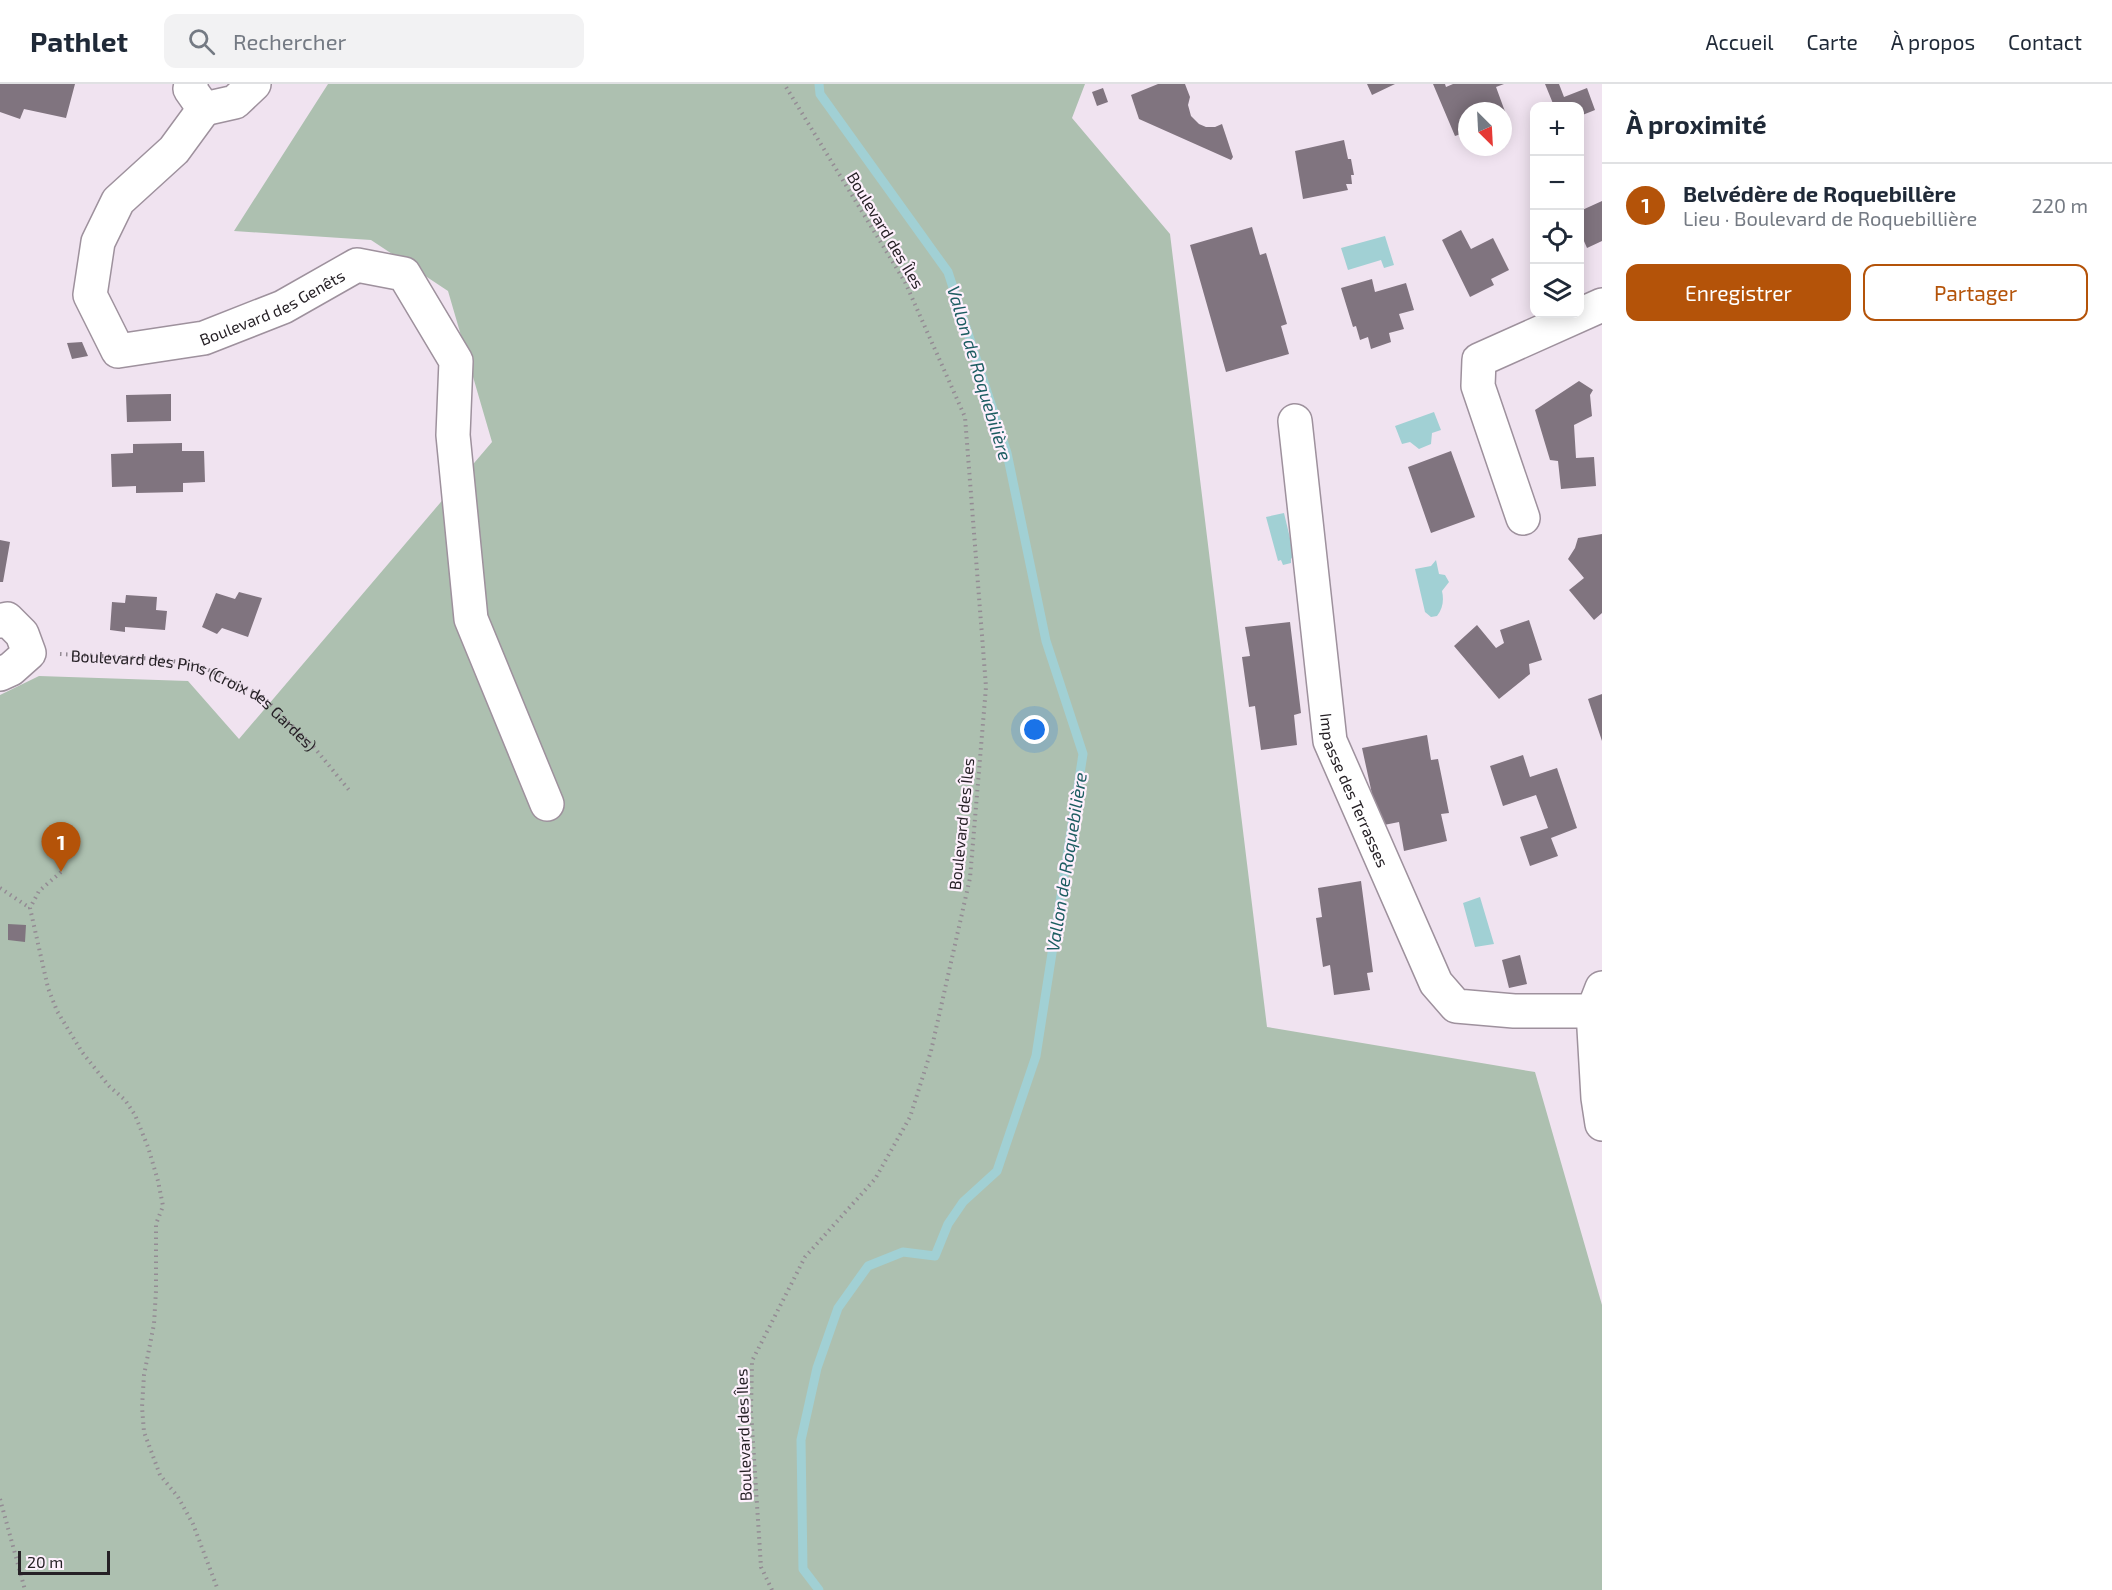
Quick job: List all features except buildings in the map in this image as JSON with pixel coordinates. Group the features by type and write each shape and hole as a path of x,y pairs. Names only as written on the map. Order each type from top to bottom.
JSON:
{"street":[{"path":"198,97 235,102 254,84"},
{"name":"Boulevard des Genêts","path":"198,97 174,150 118,201 98,242 90,295 118,351 204,338 283,307 357,265 404,274 456,361 453,435 471,619 547,804"},
{"path":"1523,518 1478,386 1479,360 1602,305"},
{"name":"Impasse des Terrasses","path":"1295,421 1330,741 1436,983 1456,1006 1514,1011 1598,999"},
{"path":"0,621 7,619 22,634 29,653 11,669 0,674"},
{"path":"1598,999 1598,1098 1602,1124"}],"path":[{"name":"Boulevard des Îles","path":"772,1590 760,1567 751,1411 752,1361 805,1257 876,1179 910,1117 931,1051 970,878 986,687 965,417 905,282 786,84"},
{"name":"Boulevard des Pins (Croix des Gardes)","path":"29,653 159,659 198,664 261,695 314,746 349,790"},
{"path":"61,872 39,891 30,908 48,988 57,1011 82,1052 109,1086 126,1100 130,1107 148,1147 163,1206 156,1224 154,1324 144,1376 142,1407 144,1432 160,1475 178,1497 193,1524 218,1590"},
{"path":"0,888 30,908"},
{"path":"0,1499 25,1590"}],"green space":[{"path":"328,84 1085,84 1072,118 1170,234 1267,1027 1535,1072 1602,1305 1602,1590 0,1590 0,695 39,676 188,681 239,739 492,442 448,291 371,240 234,231"}],"water":[{"path":"1385,236 1394,265 1384,268 1381,260 1348,270 1341,248"},
{"path":"1434,412 1441,430 1432,433 1431,444 1419,449 1410,442 1402,444 1395,426"},
{"path":"1284,513 1294,555 1291,563 1283,565 1281,560 1278,561 1266,517"},
{"path":"1436,560 1439,574 1445,575 1449,582 1442,591 1441,610 1437,616 1431,617 1425,612 1415,569 1431,566"},
{"path":"1480,897 1494,944 1475,947 1463,903"}],"waterway":[{"name":"Vallon de Roquebilière","path":"819,84 820,94 948,272 1007,453 1046,641 1083,754 1036,1056 997,1171 963,1202 948,1224 935,1256 903,1252 868,1266 838,1308 817,1368 801,1440 803,1569 819,1590"}],"place":[{"name":"Belvédère de Roquebillère","path":"61,872"}]}
